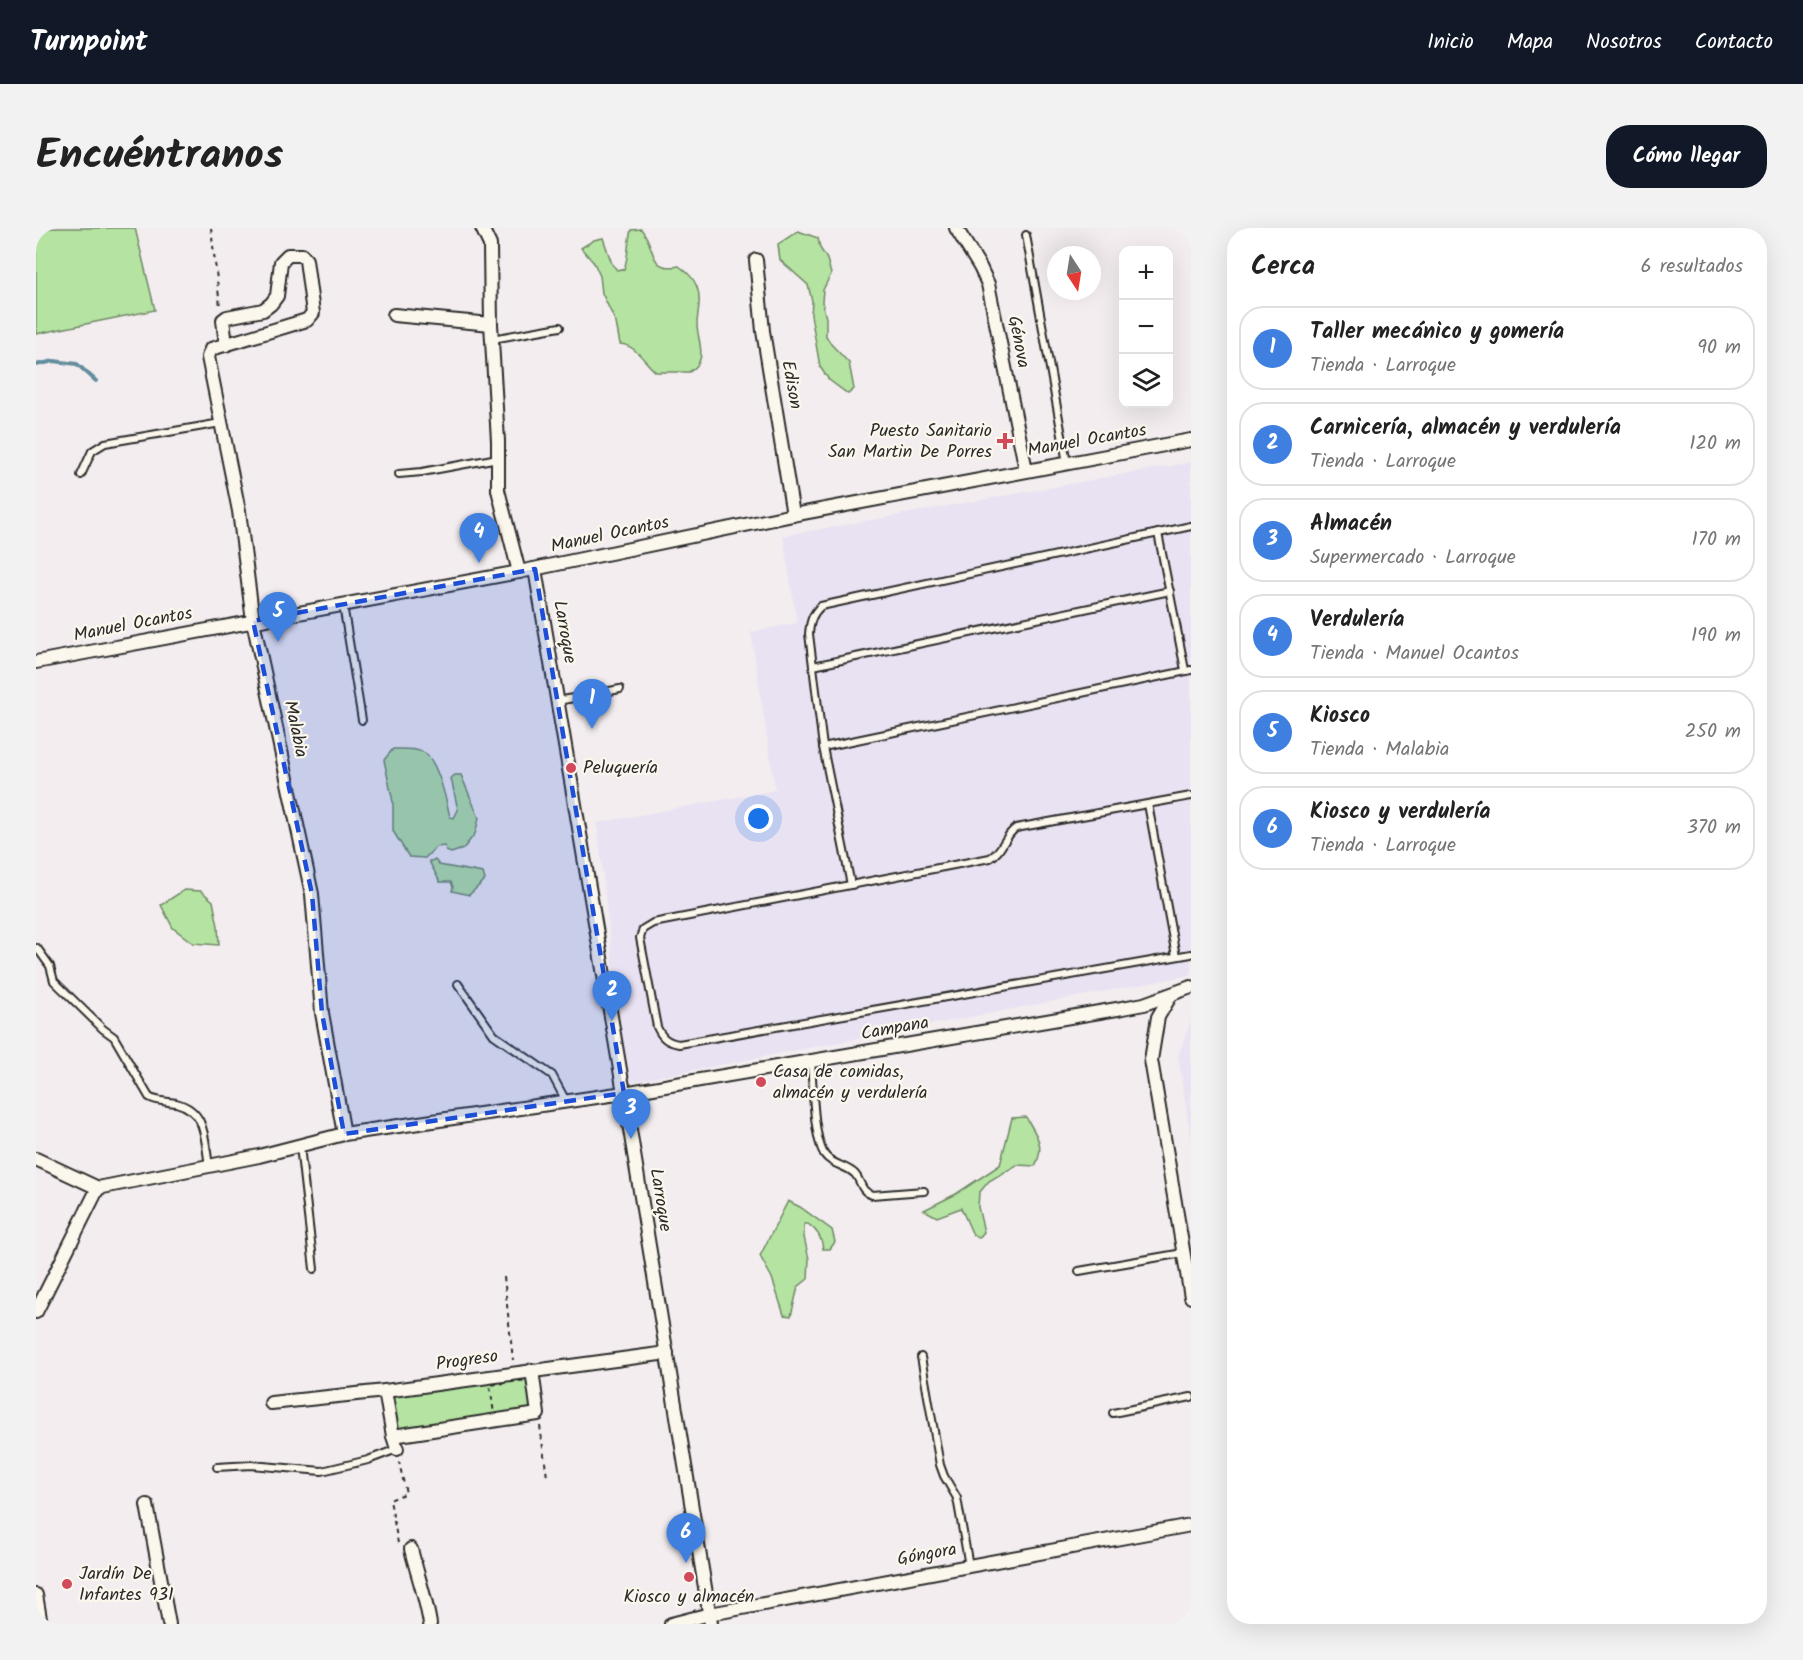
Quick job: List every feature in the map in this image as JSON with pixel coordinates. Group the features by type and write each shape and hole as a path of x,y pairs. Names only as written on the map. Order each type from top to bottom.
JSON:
{"street":[{"path":"482,228 490,245 498,490 519,572"},
{"name":"Génova","path":"956,228 988,284 1026,470"},
{"name":"Malabia","path":"222,325 227,316 263,310 271,304 277,296 281,262 288,255 302,255 306,260 313,312 311,317 211,349 208,357 239,511 252,621 312,894 322,1013 344,1134"},
{"name":"Edison","path":"756,260 763,331 793,515"},
{"path":"394,315 491,324"},
{"path":"222,325 226,345"},
{"name":"Manuel Ocantos","path":"36,662 535,569 793,515 1191,440"},
{"name":"Larroque","path":"535,569 668,1353 710,1619"},
{"name":"Campana","path":"98,1188 209,1166 344,1134 624,1093 1117,1010 1144,1004 1191,987"},
{"path":"1171,995 1158,1017 1151,1060 1191,1297"},
{"path":"36,1159 98,1188 36,1312"},
{"name":"Progreso","path":"271,1403 668,1353"},
{"path":"393,1436 535,1412 532,1370"},
{"path":"385,1390 397,1449"},
{"path":"147,1504 169,1624"},
{"name":"Góngora","path":"671,1624 710,1619 969,1566 1191,1525"},
{"path":"411,1549 426,1598 430,1624"},
{"path":"36,1595 41,1624"}],"lane":[{"path":"1026,235 1067,463"},
{"path":"492,339 560,327"},
{"path":"81,476 92,452 105,443 221,423"},
{"path":"399,474 498,458"},
{"path":"851,885 823,747 809,634 810,620 821,606 1191,526"},
{"path":"823,747 1188,670 1158,533"},
{"path":"813,666 1170,591"},
{"path":"343,605 363,720"},
{"path":"558,701 620,689"},
{"path":"1191,796 1016,828 1010,832 997,854 990,858 652,923 644,929 640,939 657,1027 662,1037 670,1043 679,1044 1191,954"},
{"path":"1148,804 1176,956"},
{"path":"37,948 50,966 54,981 114,1037 149,1097 189,1107 197,1114 201,1123 209,1166"},
{"path":"458,984 494,1035 552,1075 566,1102"},
{"path":"811,1061 818,1134 824,1154 832,1162 856,1175 861,1188 866,1193 872,1195 924,1191"},
{"path":"300,1145 314,1269"},
{"path":"1078,1271 1183,1253"},
{"path":"921,1357 940,1464 957,1498 969,1566"},
{"path":"1113,1413 1191,1397"},
{"path":"217,1467 251,1465 322,1471 368,1460 397,1449"}],"path":[{"path":"211,228 222,325"},
{"path":"504,1277 514,1372"},
{"path":"535,1412 494,1414 490,1385 527,1380 535,1412 547,1477"},
{"path":"397,1449 406,1493 390,1500 399,1545 411,1549"}],"highlighted area":[{"path":"535,569 624,1093 344,1134 322,1013 312,894 253,621"}],"shaded area":[{"path":"1191,462 1191,975 626,1083 597,823 775,790 751,632 797,623 783,536"},
{"path":"1191,1021 1191,1138 1178,1056"}],"green space":[{"path":"36,228 135,228 155,310 36,334"},
{"path":"641,229 657,262 669,267 679,266 687,272 697,287 699,301 697,325 701,357 695,368 689,372 656,372 631,347 620,344 616,323 602,293 600,276 594,263 581,248 594,240 603,238 612,264 617,270 624,269 631,230"},
{"path":"798,231 818,238 820,248 827,259 831,274 823,290 822,302 826,318 826,336 849,363 854,389 848,394 829,380 820,367 808,285 780,260 778,244"},
{"path":"393,749 415,750 426,754 438,774 450,817 454,818 458,810 451,778 461,775 479,818 475,834 463,849 451,853 446,851 445,846 436,847 425,858 409,857 393,831 393,802 384,760"},
{"path":"435,860 439,865 483,873 485,880 469,895 452,891 451,882 440,882 429,861"},
{"path":"184,890 201,891 213,901 219,945 193,943 173,928 161,905"},
{"path":"1026,1117 1040,1146 1038,1159 1035,1166 1017,1165 989,1181 979,1193 978,1207 984,1232 979,1238 973,1235 961,1208 937,1217 924,1210 956,1194 1000,1165 1012,1118"},
{"path":"788,1201 832,1230 835,1242 830,1249 823,1249 822,1241 816,1232 808,1224 804,1224 804,1237 809,1259 808,1279 798,1287 791,1316 784,1315 772,1278 760,1256"},
{"path":"529,1376 534,1412 397,1431 392,1395"}],"waterway":[{"path":"36,365 54,361 77,364 96,381"}],"place":[{"name":"Puesto Sanitario San Martin De Porres","path":"1005,441"},
{"name":"Verdulería","path":"479,563"},
{"name":"Kiosco","path":"278,642"},
{"name":"Taller mecánico y gomería","path":"592,729"},
{"name":"Peluquería","path":"571,768"},
{"name":"Carnicería, almacén y verdulería","path":"612,1021"},
{"name":"Casa de comidas, almacén y verdulería","path":"761,1082"},
{"name":"Almacén","path":"631,1139"},
{"name":"Kiosco y verdulería","path":"686,1563"},
{"name":"Kiosco y almacén","path":"689,1577"},
{"name":"Jardín De Infantes 931","path":"67,1584"}]}
